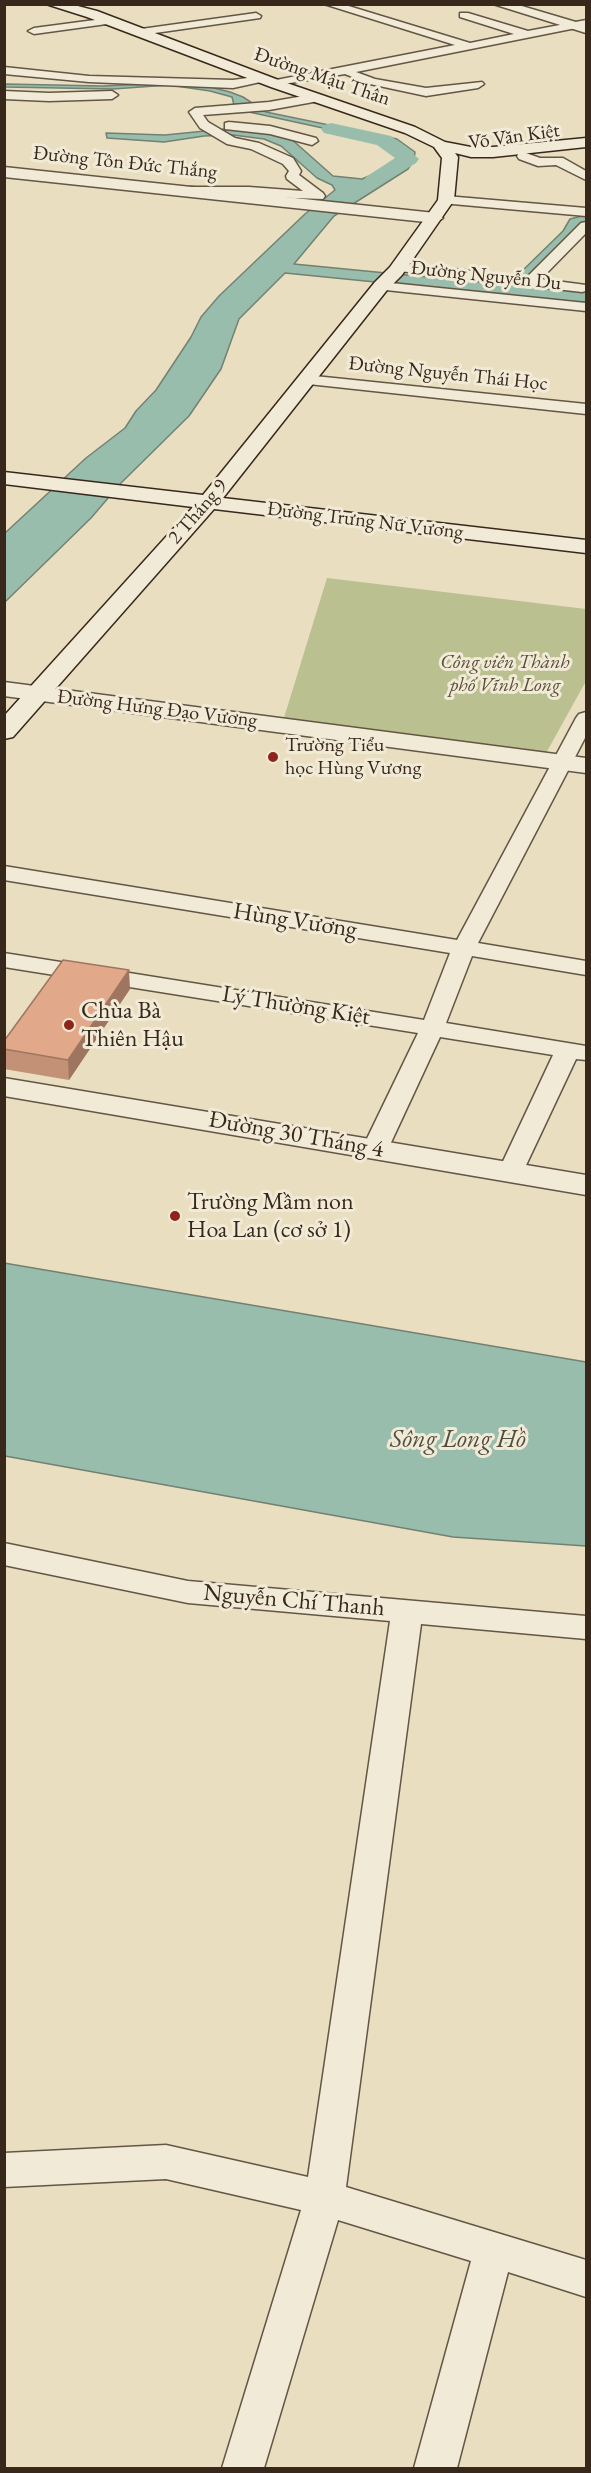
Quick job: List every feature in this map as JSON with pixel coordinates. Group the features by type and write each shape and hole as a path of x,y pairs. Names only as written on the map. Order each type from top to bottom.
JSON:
{"main road":[{"name":"Đường Mậu Thân","path":"52,4 74,8 268,82 410,130 446,158"},
{"path":"499,4 583,26"},
{"name":"Võ Văn Kiệt","path":"446,158 483,161 586,142"},
{"name":"Võ Văn Kiệt","path":"515,155 586,148"},
{"path":"389,277 435,218 446,200 446,158 515,155"},
{"name":"Đường Tôn Đức Thắng","path":"4,172 435,218"},
{"name":"2 Tháng 9","path":"4,732 208,503 389,277"},
{"name":"Đường Trưng Nữ Vương","path":"4,478 586,548"},
{"name":"Đường Hưng Đạo Vương","path":"9,689 575,764"},
{"name":"Đường 30 Tháng 4","path":"4,1087 586,1185"}],"street":[{"path":"329,4 470,47"},
{"path":"464,15 529,34"},
{"path":"141,32 256,16"},
{"path":"34,31 110,21"},
{"path":"4,70 89,79 233,84 268,82 342,71 529,34 583,26"},
{"path":"342,71 374,82 426,92 478,84"},
{"path":"155,94 171,94"},
{"path":"4,95 49,97 125,95"},
{"path":"195,112 269,106 315,98"},
{"path":"188,100 204,125 231,141 255,146 288,161 295,171 292,176 318,196 249,191 189,191"},
{"path":"204,125 270,130 312,141"},
{"path":"515,155 538,162 558,160 586,176"},
{"path":"446,200 585,216"},
{"path":"531,282 585,216"},
{"path":"389,277 479,276 586,288"},
{"name":"Đường Nguyễn Du","path":"389,277 586,307"},
{"name":"Đường Nguyễn Thái Học","path":"306,380 586,409"},
{"path":"375,1149 432,1029 464,948 575,764 586,718"},
{"name":"Hùng Vương","path":"4,873 586,968"},
{"name":"Lý Thường Kiệt","path":"4,960 577,1052"},
{"path":"511,1172 577,1052"},
{"name":"Nguyễn Chí Thanh","path":"4,1554 188,1592 586,1627"},
{"path":"243,2469 325,2198 407,1611"},
{"path":"4,2170 166,2162 325,2198 586,2278"},
{"path":"436,2469 494,2250"}],"green space":[{"name":"Công viên Thành phố Vĩnh Long","path":"327,578 586,609 586,681 545,755 283,721"}],"water":[{"path":"170,83 210,87 243,97 266,112 397,139 415,152 414,160 408,169 334,216 294,264 499,284 519,274 563,231 570,219 586,215 586,222 520,285 586,292 586,303 285,273 239,319 221,369 189,416 121,483 91,518 5,602 5,533 86,458 125,428 136,411 156,390 191,337 201,317 219,296 305,214 335,190 332,185 317,178 281,146 264,139 233,135 204,136 164,142 107,138 106,133 165,135 235,128 289,137 333,176 362,179 392,166 399,158 393,145 249,112 234,105 232,97 210,91 169,85 113,89 5,87 5,84 103,86"},
{"name":"Sông Long Hồ","path":"4,1263 586,1362 586,1546 453,1537 5,1456"}],"building":[{"name":"Chùa Bà Thiên Hậu","path":"63,960 129,970 68,1060 4,1049 4,1041"}],"waterway":[{"path":"331,129 384,140 409,159 373,181"}],"place":[{"name":"Trường Tiểu học Hùng Vương","path":"273,757"},
{"name":"Chùa Bà Thiên Hậu","path":"69,1025"},
{"name":"Trường Mầm non Hoa Lan (cơ sở 1)","path":"175,1216"}]}
